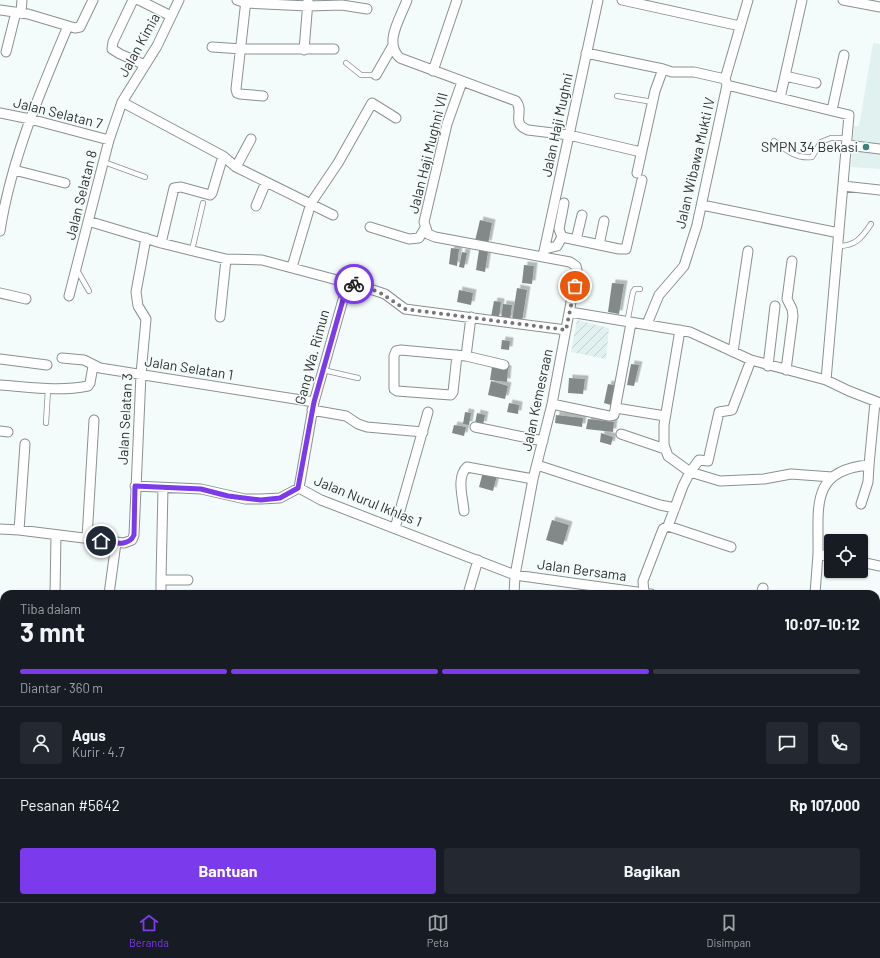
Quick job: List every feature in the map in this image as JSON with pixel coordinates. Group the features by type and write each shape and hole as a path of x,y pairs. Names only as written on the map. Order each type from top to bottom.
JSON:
{"street":[{"path":"6,52 22,0"},
{"path":"0,10 19,12 80,28 93,0"},
{"path":"133,0 113,42 112,49 145,65"},
{"path":"139,0 171,16"},
{"name":"Jalan Kimia","path":"122,102 157,46 178,0"},
{"path":"376,75 392,47 395,31 408,0"},
{"path":"433,71 457,0"},
{"name":"Jalan Haji Mughni","path":"544,252 598,0"},
{"path":"622,0 740,26"},
{"name":"Jalan Wibawa Mukti IV","path":"647,324 659,295 684,266 702,205 726,82 748,0"},
{"path":"780,98 802,0"},
{"path":"843,0 880,7"},
{"path":"263,96 237,93 236,88 242,50 243,1 342,5 367,9"},
{"path":"304,50 308,3"},
{"path":"0,225 14,170 30,119 68,26"},
{"path":"212,47 242,50 334,49"},
{"path":"392,47 400,58 516,101 519,106 518,123 522,128 569,135 641,152"},
{"path":"586,53 672,72 694,72 780,98 850,115 826,380"},
{"path":"832,110 844,55"},
{"path":"562,237 623,250 628,247 639,177 641,152 653,102 663,69"},
{"path":"785,76 816,83"},
{"name":"Jalan Haji Mughni VII","path":"462,82 447,124 424,222 425,228 428,234 435,237 544,252"},
{"path":"122,102 223,156 236,167 333,215"},
{"name":"Jalan Selatan 8","path":"69,296 77,270 109,140 122,102"},
{"path":"292,268 311,203 338,163 372,103 396,118"},
{"name":"Jalan Selatan 7","path":"0,113 30,119 109,140"},
{"path":"236,167 251,139"},
{"path":"847,141 880,150"},
{"path":"161,243 174,188 181,187 210,195 212,193 223,156"},
{"path":"14,170 66,183"},
{"path":"256,206 266,182"},
{"path":"843,186 880,190"},
{"path":"544,252 557,246 562,237 559,229 564,203"},
{"path":"702,205 839,233"},
{"path":"576,240 582,215"},
{"path":"88,221 161,243 226,259 262,260 348,282 379,292 405,309 566,330"},
{"path":"599,245 604,221"},
{"path":"370,227 409,240 419,238 425,228"},
{"name":"Jalan Selatan 3","path":"116,543 128,542 134,535 141,374 146,319 138,306 136,292 146,238"},
{"path":"732,352 748,251"},
{"name":"Jalan Kemesraan","path":"514,590 515,574 537,464 552,404 577,273 576,266 570,262 544,252"},
{"path":"220,317 226,259"},
{"path":"786,370 793,316 787,299 792,261"},
{"name":"Gang Wa. Rimun","path":"298,488 313,406 348,282"},
{"path":"0,293 26,299"},
{"path":"768,366 775,306"},
{"path":"570,312 629,323 647,324 700,335 751,360 768,366 826,380 849,392 878,402 868,482 861,504"},
{"path":"471,317 461,356 453,392 451,395 396,391 394,389 394,356 396,351 461,356 504,365"},
{"path":"552,404 609,416 615,411 629,323"},
{"path":"680,330 663,436 668,456 690,472 720,481 764,479 791,474 832,477"},
{"name":"Jalan Selatan 1","path":"62,358 84,360 93,366 313,406 346,416 358,424 367,427 422,432"},
{"path":"0,359 47,365"},
{"path":"645,590 643,581 663,529 668,526 690,472 698,460 708,461 719,412 732,410 751,360"},
{"path":"0,385 61,390 88,386 90,383 93,366"},
{"path":"615,411 665,416"},
{"path":"395,528 428,412"},
{"path":"87,538 94,420"},
{"path":"475,427 543,441"},
{"path":"621,434 665,448"},
{"path":"19,530 25,444"},
{"path":"537,464 660,505 675,508"},
{"path":"815,590 819,505 824,487 832,477 848,468 869,465"},
{"path":"464,512 461,489 463,471 467,467 534,479"},
{"name":"Jalan Nurul Ikhlas 1","path":"135,486 201,489 228,496 261,500 280,498 298,488 320,500 515,574"},
{"path":"161,590 163,488"},
{"path":"668,526 730,547"},
{"path":"0,529 87,538 116,543 110,590"},
{"path":"55,590 56,535"},
{"path":"818,554 824,555"},
{"path":"469,590 478,560"},
{"path":"868,563 880,566"},
{"name":"Jalan Bersama","path":"515,574 620,590"},
{"path":"161,580 188,580"}],"lane":[{"path":"346,63 361,75 376,75"},
{"path":"617,96 653,102"},
{"path":"774,141 796,156 812,157 821,142 825,140 847,141"},
{"path":"104,162 145,177"},
{"path":"192,250 203,203"},
{"path":"838,246 849,246 862,237 871,224"},
{"path":"77,270 89,291"},
{"path":"629,323 632,292 635,289 640,289"},
{"path":"323,370 358,378"},
{"path":"46,423 48,389"}],"shaded area":[{"path":"873,43 880,44 880,169 851,167 854,126 859,126"},
{"path":"577,320 609,328 606,359 571,352"}],"building":[{"path":"480,220 492,223 488,244 475,241"},
{"path":"451,248 459,249 457,266 449,264"},
{"path":"479,250 488,252 485,272 476,270"},
{"path":"462,252 467,253 464,268 459,267"},
{"path":"524,265 534,266 532,284 522,283"},
{"path":"612,283 624,284 619,314 608,312"},
{"path":"517,288 527,290 522,322 512,320"},
{"path":"459,290 473,293 471,305 457,302"},
{"path":"494,301 501,302 499,318 491,317"},
{"path":"503,304 512,305 510,320 501,319"},
{"path":"502,340 510,341 509,350 501,349"},
{"path":"631,364 639,365 634,386 627,385"},
{"path":"492,367 508,369 507,382 490,380"},
{"path":"569,378 585,379 583,394 568,393"},
{"path":"491,381 508,386 505,399 488,395"},
{"path":"608,384 618,386 614,406 604,403"},
{"path":"509,403 519,405 518,414 507,412"},
{"path":"465,412 471,413 469,425 463,424"},
{"path":"477,413 485,415 483,425 475,423"},
{"path":"556,415 583,418 582,427 555,423"},
{"path":"588,419 614,422 613,432 586,429"},
{"path":"454,425 466,427 464,436 452,433"},
{"path":"601,433 613,437 611,445 600,442"},
{"path":"483,472 497,475 493,491 479,487"},
{"path":"552,520 569,525 563,545 546,540"}],"way so far":[{"path":"354,284 385,294 405,309 566,330 575,286"}],"place":[{"name":"SMPN 34 Bekasi","path":"866,147"}],"route":[{"path":"101,541 124,543 132,540 134,535 135,486 201,489 228,496 261,500 280,498 298,488 314,402 348,282 354,284"}]}
